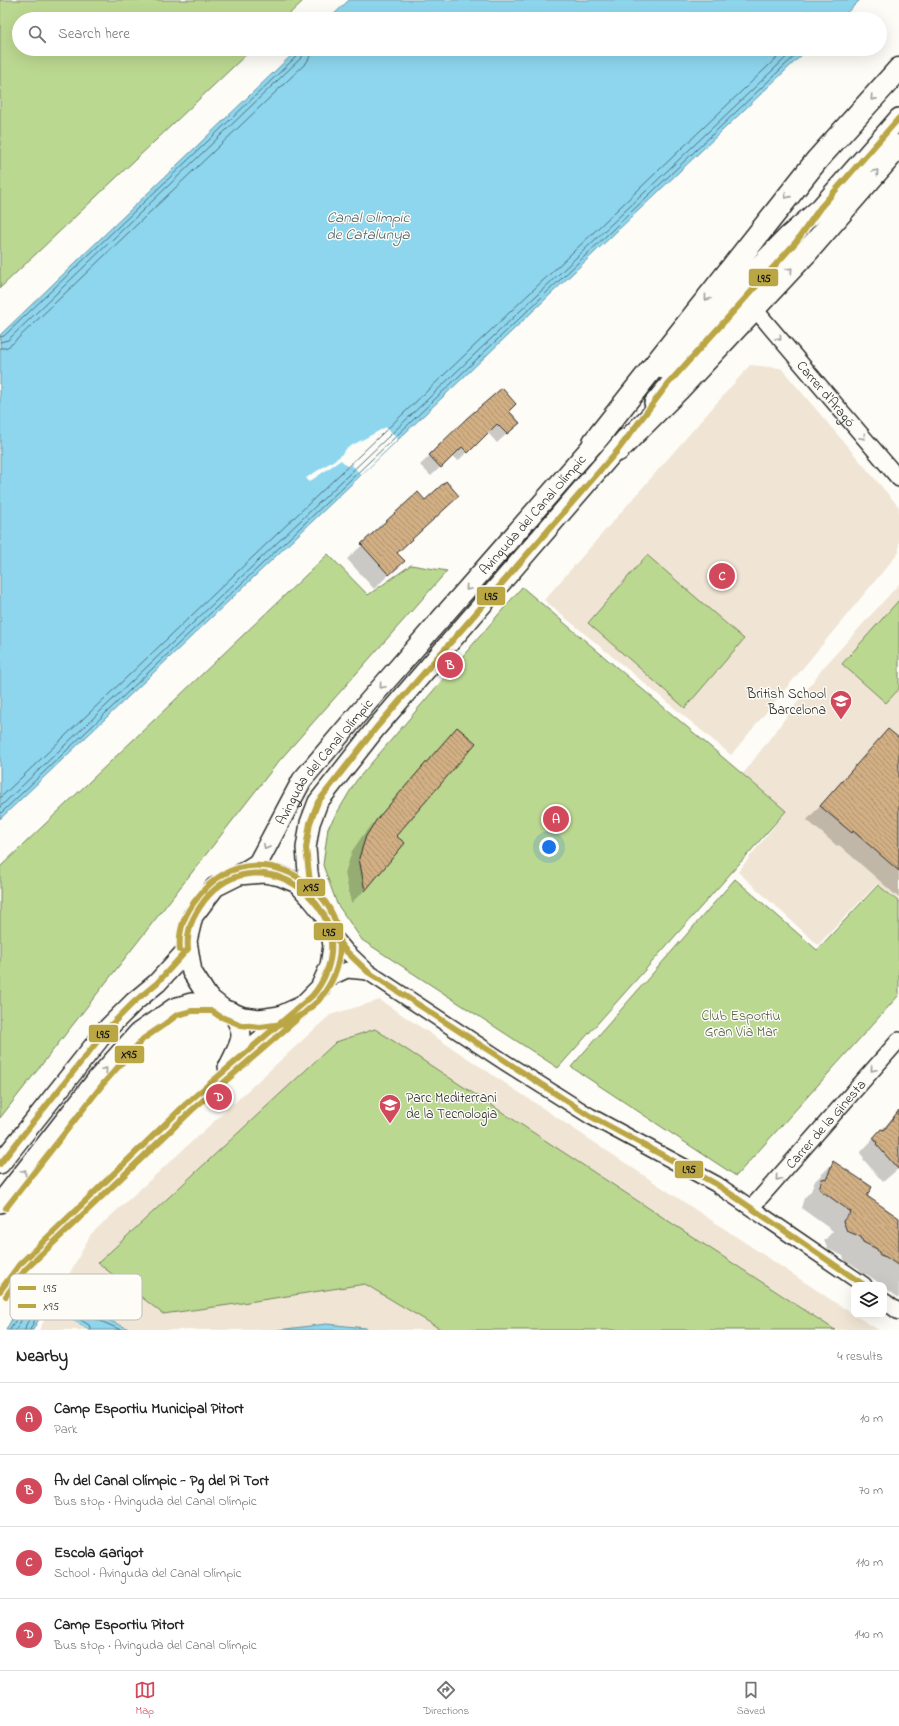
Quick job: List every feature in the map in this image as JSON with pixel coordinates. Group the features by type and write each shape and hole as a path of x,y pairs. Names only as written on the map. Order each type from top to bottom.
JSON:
{"highway":[{"path":"594,442 817,160 899,69"},
{"path":"618,450 678,390 806,252 899,146"}],"street":[{"name":"Avinguda del Canal Olímpic","path":"215,1003 208,997 192,972 187,941 193,916 215,887 239,875 258,863 302,780 373,696 594,442 788,236 820,208 899,118"},
{"name":"Avinguda del Canal Olímpic","path":"312,899 306,848 310,823 318,802 376,728 618,450 667,385 796,242 820,208"},
{"name":"Carrer d'Aragó","path":"754,308 899,479"},
{"path":"232,1012 239,1024 242,1036 228,1067 302,1006 320,988 330,966 333,946 331,933 324,914 312,899 296,884 280,876 264,873 239,875"},
{"path":"331,933 346,951 368,972 378,977 506,1063 590,1116 716,1184 752,1207 860,1282"},
{"path":"0,1164 108,1028 134,1002 157,983 188,948"},
{"path":"323,981 347,970 368,972"},
{"path":"0,1203 97,1079 138,1033 174,1008 191,1003 215,1003 223,1009 243,1017 260,1019 280,1016 302,1006"},
{"name":"Carrer de la Ginesta","path":"752,1207 899,1040"},
{"path":"887,1302 899,1312"}],"shaded area":[{"path":"750,365 781,368 899,507 899,552 731,755 544,600"},
{"name":"British School Barcelona","path":"899,584 899,901 877,884 818,945 738,872 786,811 743,774 823,668"},
{"name":"Parc Mediterrani de la Tecnologia","path":"380,1000 851,1313 851,1318 859,1318 879,1330 39,1330 44,1320 142,1320 142,1274 69,1274 91,1234 330,1015"}],"green space":[{"path":"0,0 304,0 291,12 12,12 12,56 245,56 0,288"},
{"path":"328,554 368,595 411,565 447,571 279,761 0,1118 0,867"},
{"path":"647,555 744,639 685,708 588,623"},
{"path":"522,587 786,811 558,1068 362,940 337,904 323,865 328,828 356,781"},
{"path":"899,600 899,689 886,703 842,664"},
{"name":"Club Esportiu Gran Via Mar","path":"735,879 817,950 878,885 899,902 899,995 736,1176 571,1067"},
{"name":"Parc Mediterrani de la Tecnologia","path":"375,1029 835,1330 442,1330 365,1284 163,1314 142,1298 142,1274 112,1274 98,1263 336,1042"}],"water":[{"path":"349,0 860,0 847,12 336,12"},
{"name":"Canal Olimpic de Catalunya","path":"291,56 801,56 0,819 0,335"},
{"path":"11,1320 38,1320 33,1330 6,1330"},
{"path":"73,1320 109,1320 131,1330 89,1330"},
{"path":"326,1324 366,1328 368,1330 278,1330"}],"pier":[{"path":"386,427 398,439 361,475 351,464 348,467 341,460 309,482 306,478 339,457 347,448"}],"building":[{"path":"502,388 516,404 509,411 520,423 507,434 497,424 468,453 462,447 441,468 429,455 467,418"},
{"path":"446,481 459,496 397,553 405,561 389,575 361,544 418,492 425,500"},
{"path":"457,727 476,743 396,836 405,843 365,891 359,858 366,836 377,819"},
{"path":"888,729 899,738 899,871 853,831 852,833 820,806"},
{"path":"899,1110 899,1170 876,1144 877,1143 873,1138 881,1129 884,1130"},
{"path":"833,1161 872,1187 867,1196 899,1218 899,1266 886,1257 880,1255 877,1249 863,1242 861,1237 847,1231 843,1221 851,1212 819,1189 822,1179 827,1178"}],"transit line":[{"name":"L95","path":"860,1282 716,1184 590,1116 368,972 346,951 331,933 324,914 312,899 306,848 310,823 318,802 376,728 618,450 667,385 796,242 820,208 899,118"},
{"name":"X95","path":"22,1274 192,1110 318,1001 336,968 339,937 329,908 309,885 283,870 254,866 225,874 198,897 189,909 183,922 180,935 180,950"},
{"name":"L95","path":"0,1164 108,1028 134,1002 157,983 188,949 189,929 204,901 228,881 254,874 280,878 304,891 321,912 331,937 328,966 312,996 186,1104 19,1265 12,1274"},
{"name":"X95","path":"6,1208 103,1084 143,1039 177,1015 192,1011 212,1011 219,1016 241,1025 260,1027 283,1024 305,1013"},
{"name":"L95","path":"0,1291 10,1277"},
{"name":"X95","path":"6,1296 10,1291"}],"place":[{"name":"Escola Garigot","path":"722,576"},
{"name":"Av del Canal Olímpic - Pg del Pi Tort","path":"450,665"},
{"name":"British School Barcelona","path":"841,720"},
{"name":"Camp Esportiu Municipal Pitort","path":"556,819"},
{"name":"Camp Esportiu Pitort","path":"219,1097"},
{"name":"Parc Mediterrani de la Tecnologia","path":"390,1124"}]}
